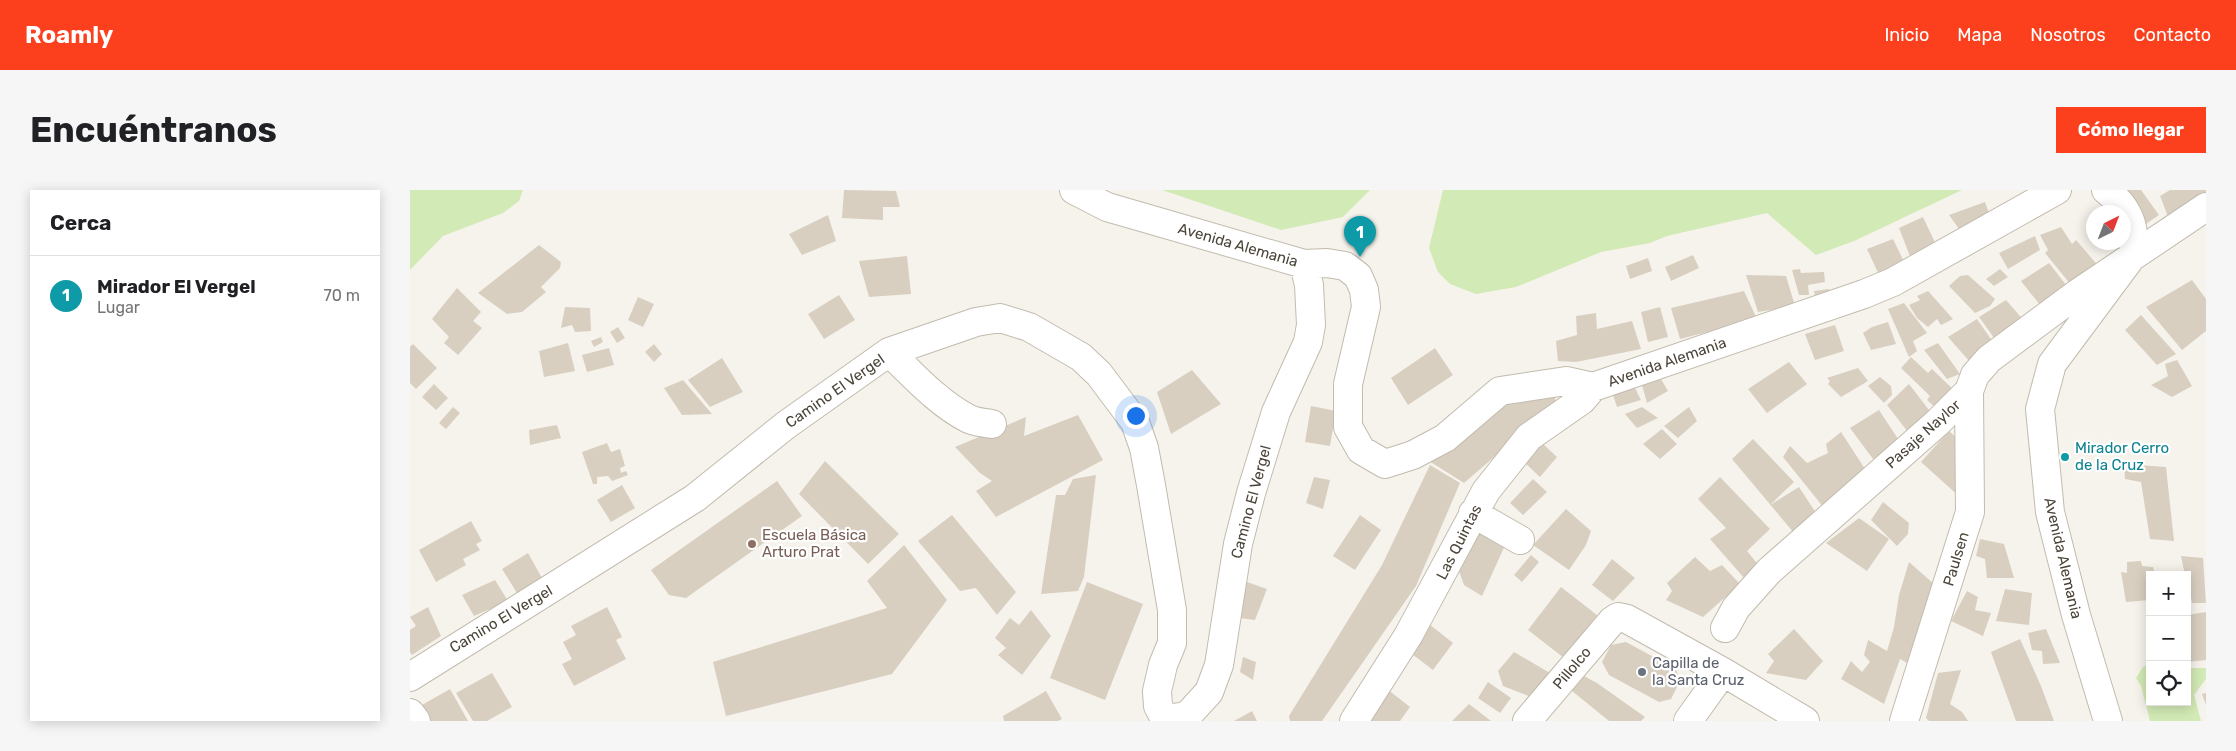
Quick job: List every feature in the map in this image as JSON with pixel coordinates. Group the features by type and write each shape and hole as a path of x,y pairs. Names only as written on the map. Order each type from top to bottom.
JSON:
{"street":[{"name":"Avenida Alemania","path":"1074,190 1107,207 1304,264 1327,263 1345,266 1358,276 1364,290 1366,307 1348,384 1348,427 1361,450 1385,464 1413,455 1445,438 1500,390 1566,381 1593,387 1864,294 1893,282 2057,190"},
{"path":"2106,190 2129,214 2135,238 2134,255"},
{"name":"Pasaje Naylor","path":"1725,628 1736,608 1769,571 1937,423 1969,391 1975,375 1989,359 2134,255 2205,209"},
{"name":"Avenida Alemania","path":"2108,721 2076,615 2050,512 2040,409 2052,364 2134,255"},
{"name":"Camino El Vergel","path":"410,677 695,498 786,425 889,352 976,322 1000,318 1029,327 1074,353 1099,374 1118,396 1135,422 1144,448 1172,610 1172,643 1162,665 1158,706 1163,720 1187,716 1210,692 1219,665 1238,544 1251,493 1276,412 1308,342 1311,325 1309,285 1304,264"},
{"path":"889,352 947,404 970,419 992,424"},
{"name":"Las Quintas","path":"1354,721 1408,636 1442,576 1472,513 1486,491 1529,437 1582,400 1593,387"},
{"name":"Paulsen","path":"1904,721 1970,512 1969,391"},
{"path":"1472,513 1520,540"},
{"name":"Pillolco","path":"1527,721 1612,621 1618,617 1627,619 1723,672"},
{"path":"1688,721 1723,672 1805,721"},
{"path":"410,713 416,721"}],"green space":[{"path":"410,190 523,190 519,201 503,213 443,236 410,270"},
{"path":"1162,190 1370,190 1343,217 1281,230"},
{"path":"1443,190 1962,190 1854,241 1816,255 1767,213 1667,236 1650,243 1601,252 1516,287 1476,294 1450,284 1438,272 1429,248"},
{"path":"2146,666 2146,705 2141,686 2136,678 2143,667"},
{"path":"2191,668 2206,668 2206,679 2194,695 2201,721 2150,721 2146,706 2191,706"}],"building":[{"path":"844,190 896,191 900,207 883,207 883,220 842,218"},
{"path":"2121,190 2141,190 2159,215 2146,224"},
{"path":"2170,190 2206,190 2206,194 2169,219 2160,196"},
{"path":"1985,202 1992,221 1964,236 1949,215"},
{"path":"828,215 836,241 802,255 789,234"},
{"path":"1923,217 1940,253 1913,264 1899,228"},
{"path":"2061,227 2072,244 2076,240 2101,269 2076,291 2045,253 2048,250 2040,235"},
{"path":"2035,236 2040,250 2008,269 1999,253"},
{"path":"1893,239 1907,268 1881,279 1867,249"},
{"path":"539,245 561,262 560,268 541,287 546,292 522,312 507,314 478,293"},
{"path":"1693,255 1699,268 1671,281 1665,267"},
{"path":"907,256 911,294 869,297 859,261"},
{"path":"1648,258 1652,271 1630,279 1626,266"},
{"path":"2049,263 2070,290 2044,310 2021,281"},
{"path":"1800,269 1801,273 1824,272 1825,282 1808,285 1809,295 1799,295 1792,270"},
{"path":"2000,269 2008,277 1994,286 1986,279"},
{"path":"1746,275 1786,276 1795,306 1758,312"},
{"path":"1968,275 1995,299 1990,306 1975,313 1949,286 1960,276"},
{"path":"2192,280 2206,299 2206,331 2182,350 2146,307"},
{"path":"457,288 481,312 473,321 482,328 458,355 444,343 449,337 432,319"},
{"path":"1829,289 1830,299 1816,302 1814,291"},
{"path":"1744,291 1757,319 1680,339 1671,308"},
{"path":"1928,291 1953,319 1941,325 1937,319 1928,327 1917,318 1909,305 1920,300 1917,296"},
{"path":"839,295 855,320 824,339 808,314"},
{"path":"638,297 654,304 643,327 628,320"},
{"path":"2006,300 2027,324 1997,342 1979,317"},
{"path":"1904,303 1927,333 1913,341 1917,351 1909,357 1888,309"},
{"path":"565,307 590,308 591,331 575,332 572,325 561,328"},
{"path":"1660,307 1668,337 1648,342 1641,312"},
{"path":"1596,313 1597,329 1632,321 1641,349 1576,362 1558,361 1556,341 1577,335 1576,316"},
{"path":"2141,315 2176,354 2157,365 2125,330"},
{"path":"1977,319 1993,342 1970,362 1948,337"},
{"path":"1888,322 1896,344 1871,350 1863,333 1872,327"},
{"path":"1835,325 1844,351 1815,360 1805,334"},
{"path":"618,327 625,338 617,343 610,332"},
{"path":"601,337 603,342 594,347 591,341"},
{"path":"568,343 575,371 544,377 539,351"},
{"path":"1938,343 1960,374 1947,379 1924,350"},
{"path":"413,344 437,368 416,389 410,383 410,347"},
{"path":"654,344 662,354 654,362 645,352"},
{"path":"609,348 614,365 587,372 582,355"},
{"path":"1435,348 1453,375 1408,405 1391,378"},
{"path":"1911,357 1928,373 1932,369 1957,393 1940,412 1927,400 1930,396 1901,368"},
{"path":"722,358 743,392 710,407 688,380"},
{"path":"2177,360 2192,386 2172,397 2151,385 2168,376 2165,364"},
{"path":"1789,362 1807,384 1767,413 1748,389"},
{"path":"1858,368 1868,381 1841,397 1828,384 1830,381 1827,378"},
{"path":"1192,370 1221,404 1171,434 1157,392"},
{"path":"1880,377 1891,386 1892,395 1884,403 1868,386"},
{"path":"1661,379 1668,391 1647,403 1642,385"},
{"path":"683,380 712,414 682,415 664,388"},
{"path":"434,384 448,398 436,410 422,397"},
{"path":"1909,384 1936,419 1911,436 1887,405"},
{"path":"1635,388 1641,400 1617,407 1613,395"},
{"path":"1553,392 1557,405 1464,483 1429,461 1511,397"},
{"path":"1311,406 1336,411 1330,446 1305,442"},
{"path":"453,407 460,413 446,429 439,423"},
{"path":"1642,407 1658,418 1637,428 1625,414"},
{"path":"1689,407 1697,421 1678,438 1664,426"},
{"path":"1879,410 1900,442 1873,459 1850,428"},
{"path":"1078,415 1103,460 996,517 976,491 992,481 980,473 955,447 1026,417 1024,436"},
{"path":"557,425 561,438 530,445 529,430"},
{"path":"1662,429 1677,444 1660,459 1643,444"},
{"path":"1949,431 1957,438 1961,498 1921,462"},
{"path":"1841,432 1867,472 1824,508 1783,457 1790,446 1807,463 1828,453 1826,444"},
{"path":"1753,439 1794,482 1770,505 1732,459"},
{"path":"607,443 611,452 620,449 625,466 620,468 621,473 626,471 628,475 612,481 608,476 597,477 597,484 593,484 582,452"},
{"path":"1543,444 1557,457 1540,477 1523,461"},
{"path":"825,461 899,534 868,564 799,494"},
{"path":"2124,464 2166,467 2174,541 2150,539 2141,482 2125,479"},
{"path":"1430,465 1460,483 1416,586 1322,721 1290,721 1289,716 1382,565"},
{"path":"1096,475 1084,577 1078,591 1041,594 1056,495 1065,495 1073,479"},
{"path":"1314,477 1330,480 1323,509 1306,503"},
{"path":"1720,477 1770,529 1747,551 1761,568 1745,579 1710,539 1726,528 1698,499"},
{"path":"1533,479 1547,492 1523,515 1510,503"},
{"path":"777,481 802,516 686,598 669,595 651,570"},
{"path":"622,485 635,508 611,522 597,500"},
{"path":"1799,487 1818,516 1794,533 1770,505"},
{"path":"1883,502 1909,523 1908,534 1897,546 1871,520"},
{"path":"1566,509 1591,531 1586,545 1569,570 1533,545"},
{"path":"952,515 1016,592 997,615 976,588 960,591 918,541"},
{"path":"1360,515 1381,530 1355,570 1333,556"},
{"path":"1859,518 1889,539 1867,571 1826,543"},
{"path":"471,521 482,541 476,544 480,550 463,559 466,565 436,582 419,550"},
{"path":"1480,524 1507,541 1482,596 1464,585 1455,560"},
{"path":"1980,539 2004,544 2014,578 1987,578 1985,559 1976,556"},
{"path":"904,545 947,600 892,674 726,716 713,662 887,608 867,581"},
{"path":"528,553 542,578 517,593 502,569"},
{"path":"1531,555 1539,562 1522,582 1514,575"},
{"path":"2181,556 2203,558 2206,603 2192,603 2191,571 2184,571"},
{"path":"1695,557 1710,571 1722,565 1740,584 1703,617 1666,600 1672,591 1667,583"},
{"path":"1612,559 1635,578 1613,601 1592,585"},
{"path":"2141,561 2142,566 2153,567 2154,571 2146,571 2146,600 2126,602 2121,572 2127,573 2127,562"},
{"path":"1909,562 1934,584 1909,664 1900,659 1884,704 1841,679 1851,661 1862,672 1870,662 1864,655 1868,640 1887,651 1894,627 1899,595"},
{"path":"495,580 508,601 474,616 462,595"},
{"path":"1244,581 1267,589 1255,620 1239,618"},
{"path":"1087,582 1143,604 1105,700 1050,678"},
{"path":"1561,587 1597,615 1564,658 1528,630"},
{"path":"2005,589 2032,593 2029,625 1996,621"},
{"path":"1967,591 1978,597 1975,610 1991,613 1983,636 1951,621"},
{"path":"428,607 441,636 412,655 410,652 410,630 416,626 410,617"},
{"path":"607,607 622,637 616,640 626,659 574,686 562,664 572,659 563,642 576,635 571,626"},
{"path":"1031,610 1051,636 1022,675 998,655 1006,648 995,638 1010,618 1019,625"},
{"path":"2206,612 2206,660 2191,662 2191,614"},
{"path":"1429,624 1453,643 1433,670 1408,651"},
{"path":"1794,629 1823,661 1806,680 1766,673 1774,661 1768,654"},
{"path":"2046,629 2060,663 2043,664 2042,651 2032,650 2028,633"},
{"path":"2020,639 2054,721 2016,721 1991,652"},
{"name":"Capilla de la Santa Cruz","path":"1626,642 1676,669 1680,681 1671,699 1659,702 1609,675 1602,662 1611,645"},
{"path":"1514,652 1550,673 1534,698 1503,686 1498,671"},
{"path":"1243,657 1256,662 1253,680 1240,672"},
{"path":"1961,670 1950,704 1962,712 1968,721 1929,721 1926,718 1938,673"},
{"path":"492,673 512,707 487,721 473,721 456,693"},
{"path":"1584,676 1645,717 1641,721 1609,721 1572,691"},
{"path":"1488,682 1511,698 1500,713 1478,698"},
{"path":"450,689 468,721 423,721 415,709"},
{"path":"1387,689 1410,707 1400,721 1363,721"},
{"path":"1046,691 1062,719 1058,721 1004,721 1003,716"},
{"path":"2206,693 2206,705 2202,694"},
{"path":"1469,704 1491,721 1452,721"},
{"path":"1252,711 1257,721 1234,721"}],"place":[{"name":"Mirador El Vergel","path":"1360,257"},
{"name":"Mirador Cerro de la Cruz","path":"2065,457"},
{"name":"Escuela Básica Arturo Prat","path":"752,544"},
{"name":"Capilla de la Santa Cruz","path":"1642,672"}]}
